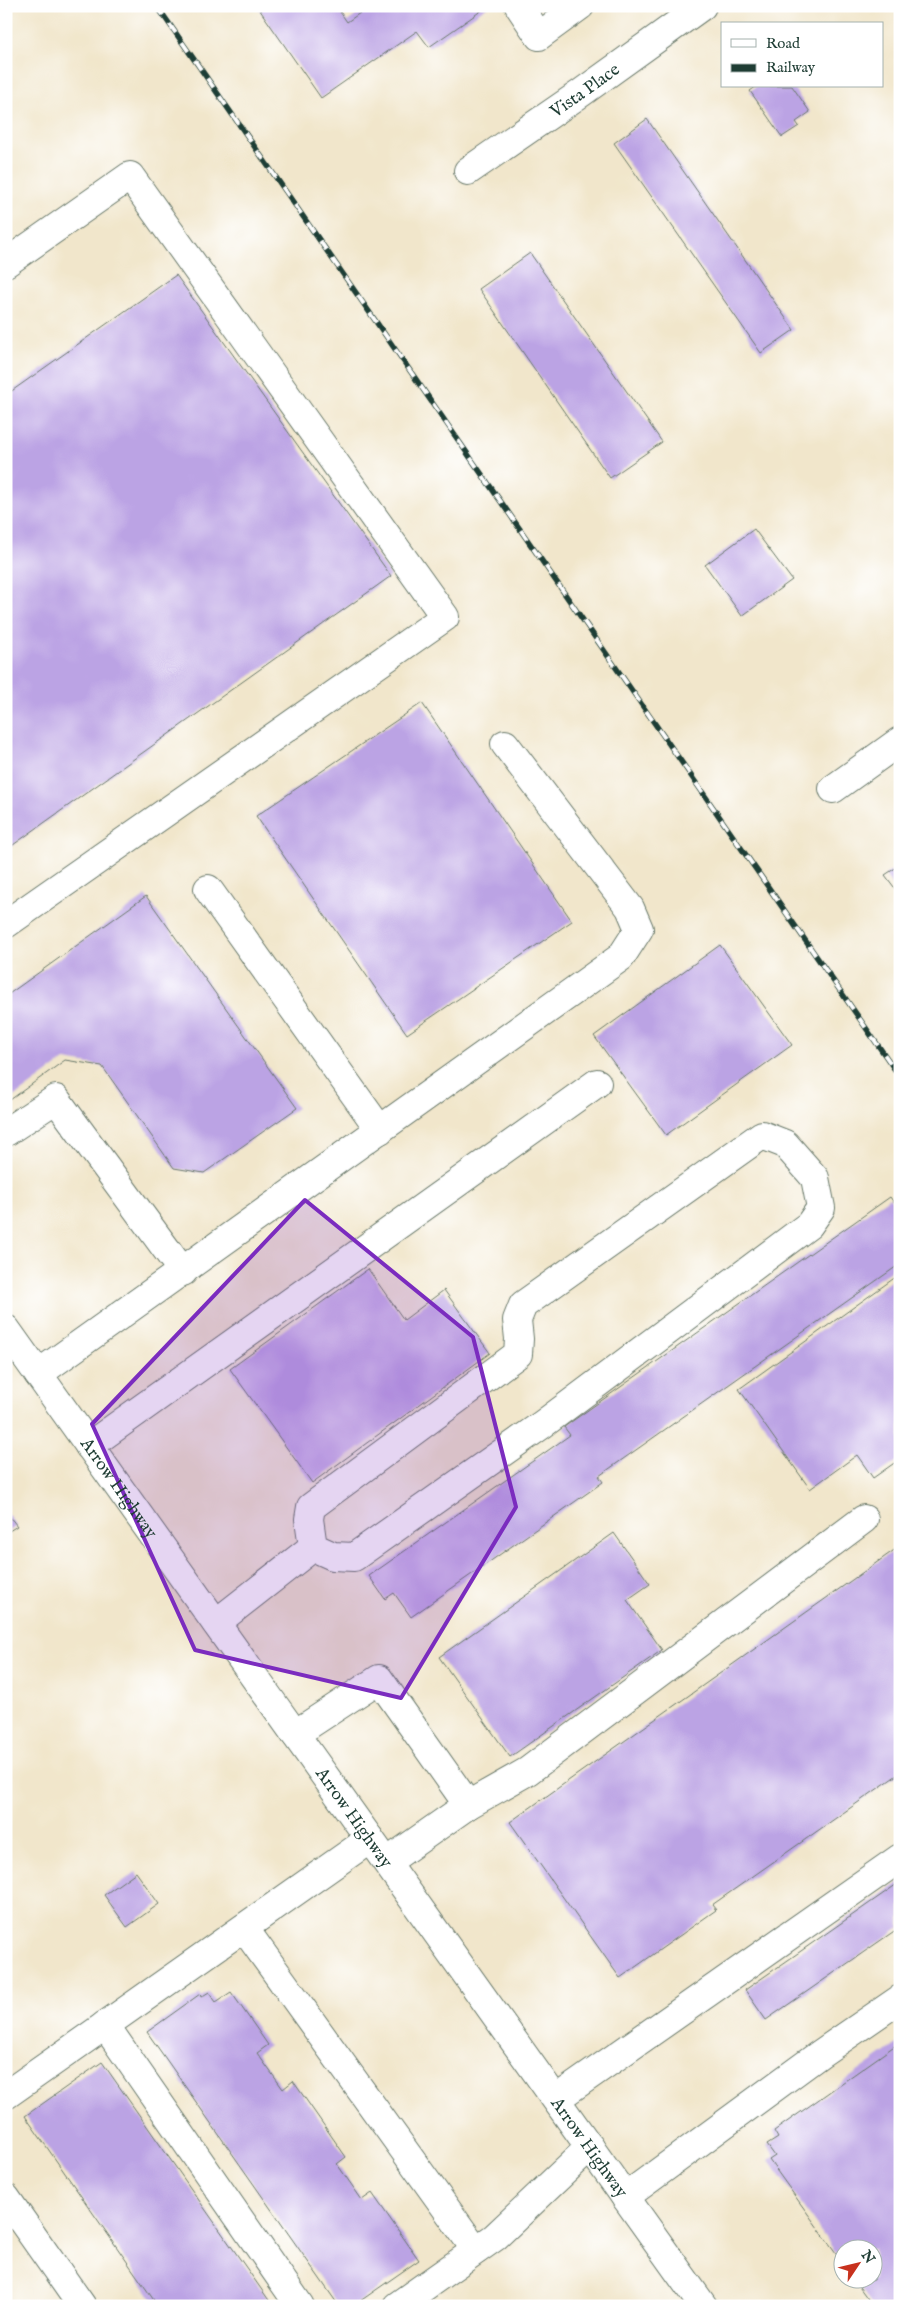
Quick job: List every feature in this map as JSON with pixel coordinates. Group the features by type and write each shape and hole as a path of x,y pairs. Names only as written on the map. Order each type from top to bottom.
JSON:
{"main road":[{"path":"519,6 540,36 580,6"},
{"name":"Vista Place","path":"468,171 702,6"},
{"path":"6,263 130,176 445,617 6,924"},
{"path":"833,789 900,742"},
{"path":"38,1374 621,957 632,943 639,929 630,908 505,744"},
{"path":"208,890 380,1130"},
{"path":"89,1446 597,1083"},
{"path":"6,1132 56,1099 183,1272"},
{"path":"762,1135 785,1144 815,1178 821,1208 809,1225 543,1424 354,1557 333,1556 313,1547 309,1519 311,1507 518,1354 517,1320 523,1304 762,1135"},
{"name":"Arrow Highway","path":"6,1329 703,2306"},
{"path":"387,1862 468,1805 528,1771 864,1520"},
{"path":"216,1623 313,1547"},
{"path":"295,1734 379,1679 468,1805"},
{"path":"6,2095 370,1839"},
{"path":"556,2099 900,1858"},
{"path":"244,1928 476,2250"},
{"path":"625,2197 820,2054 900,1999"},
{"path":"105,2025 300,2306"},
{"path":"397,2306 495,2237 590,2147"},
{"path":"6,2198 82,2306"}],"highlighted area":[{"path":"305,1200 473,1337 516,1507 401,1698 195,1650 92,1424"}],"building":[{"path":"257,6 336,6 347,22 370,6 488,6 429,47 417,31 321,98"},
{"path":"754,88 793,88 810,112 796,122 799,126 782,137 750,91"},
{"path":"647,119 794,330 761,353 614,143"},
{"path":"530,253 662,442 610,478 479,289"},
{"path":"176,275 391,576 6,850 6,395"},
{"path":"754,529 792,580 742,616 705,565"},
{"path":"422,703 572,921 407,1034 256,816"},
{"path":"900,865 900,895 885,875"},
{"path":"146,896 297,1108 204,1173 174,1168 102,1066 65,1060 10,1100 6,1095 6,996"},
{"path":"720,945 792,1045 666,1135 594,1036"},
{"path":"890,1197 900,1211 900,1264 599,1476 603,1482 411,1617 394,1593 385,1599 369,1576 570,1435 564,1427"},
{"path":"368,1269 404,1320 444,1290 490,1353 312,1483 230,1369"},
{"path":"900,1274 900,1459 873,1478 857,1455 810,1489 739,1389"},
{"path":"6,1512 17,1526 6,1533"},
{"path":"614,1533 650,1584 627,1600 662,1650 510,1757 439,1657"},
{"path":"900,1546 900,1773 712,1905 716,1910 620,1978 510,1822"},
{"path":"136,1872 159,1904 127,1927 104,1895"},
{"path":"900,1882 900,1927 766,2020 745,1990"},
{"path":"209,1992 216,2002 231,1992 268,2045 257,2053 283,2089 293,2081 346,2157 337,2164 362,2200 372,2193 419,2260 353,2306 339,2306 147,2032 200,1994 201,1997"},
{"path":"900,2042 900,2306 873,2306 861,2290 884,2290 884,2240 834,2240 834,2250 769,2160 775,2156 767,2145 778,2138 774,2131"},
{"path":"102,2062 273,2306 158,2306 25,2116"}],"railway":[{"path":"157,6 900,1077"}]}
